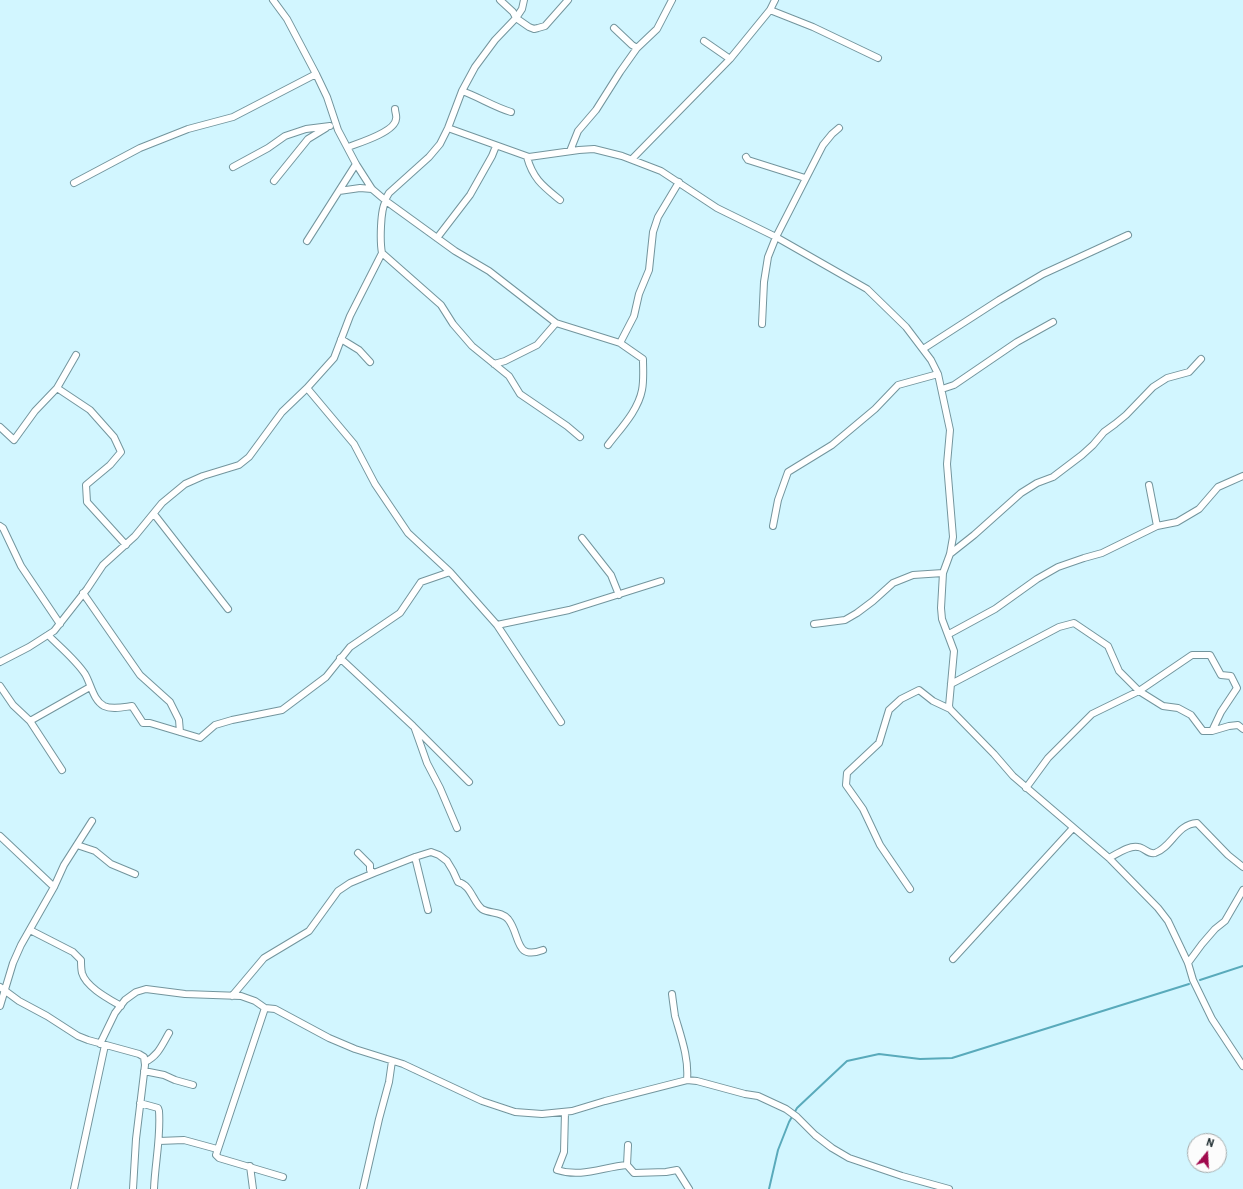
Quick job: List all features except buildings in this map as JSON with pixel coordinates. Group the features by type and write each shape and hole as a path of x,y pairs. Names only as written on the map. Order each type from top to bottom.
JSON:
{"street":[{"path":"273,0 287,19 316,74 327,97 338,130 356,164 372,189 385,201 455,251 489,271 556,323 620,343 643,359 642,390 639,402 608,446"},
{"path":"500,0 513,12 516,18 534,29 541,28 551,20 568,0"},
{"path":"524,0 522,9 516,18 495,40 475,67 462,91 448,128 440,144 429,157 389,193 383,208 380,243 382,253 441,305 453,324 472,346 509,376 520,394 567,426 580,437"},
{"path":"570,151 578,131 596,110 620,72 638,48 657,30 672,0"},
{"path":"632,159 730,60 770,10 775,0"},
{"path":"770,10 813,27 878,58"},
{"path":"614,28 632,45 638,48"},
{"path":"704,41 730,60"},
{"path":"74,183 140,148 188,129 233,118 316,74"},
{"path":"462,91 511,112"},
{"path":"348,147 382,134 395,123 395,109"},
{"path":"233,167 268,148 285,136 306,129 330,126 338,130"},
{"path":"274,181 308,139 330,126"},
{"path":"448,128 527,157 594,149 632,159 661,171 717,208 776,236 867,289 906,326 931,360 938,374 950,430 947,464 953,537 950,554 943,573 941,608 942,619 949,634 954,651 950,709"},
{"path":"762,324 764,282 768,257 776,236 823,145 839,128"},
{"path":"437,238 470,195 496,146"},
{"path":"527,157 530,169 535,178 560,200"},
{"path":"746,157 748,160 805,178"},
{"path":"307,241 356,164"},
{"path":"620,343 634,316 639,294 649,270 653,232 658,217 679,182"},
{"path":"339,191 360,188 372,189"},
{"path":"923,349 999,300 1043,274 1128,235"},
{"path":"0,662 48,635 60,624 103,565 135,536 162,503 185,484 203,476 239,465 249,457 282,412 307,388 334,358 350,316 382,253"},
{"path":"942,389 954,385 1017,342 1053,322"},
{"path":"494,364 505,361 537,345 556,323"},
{"path":"341,339 359,350 370,362"},
{"path":"0,428 14,440 35,411 57,388 76,355"},
{"path":"950,554 1022,493 1037,482 1053,477 1082,455 1104,432 1126,415 1153,387 1167,378 1188,372 1201,360"},
{"path":"773,526 778,500 788,472 832,445 875,409 898,385 938,374"},
{"path":"57,388 90,410 114,437 121,452 110,465 86,484 87,502 126,544"},
{"path":"307,388 354,444 375,484 408,533 450,572 497,625 561,722"},
{"path":"949,634 995,609 1037,579 1058,567 1084,558 1102,554 1157,526 1177,522 1189,516 1199,509 1218,487 1243,476"},
{"path":"1149,485 1157,526"},
{"path":"154,514 228,609"},
{"path":"0,526 21,566 60,624"},
{"path":"582,538 611,575 619,595"},
{"path":"48,635 85,674 96,699 104,706 113,708 132,706 143,723 150,723 200,738 215,725 282,710 326,677 350,647 400,613 421,582 450,572"},
{"path":"814,624 845,620 873,601 893,583 913,575 943,573"},
{"path":"497,625 569,610 619,595 661,580"},
{"path":"83,593 140,675 170,702 179,720 180,732"},
{"path":"951,684 1059,627 1074,623 1108,646 1119,671 1139,691 1163,706 1178,708 1191,715 1203,731 1212,731 1238,725 1243,729"},
{"path":"1026,788 1048,758 1092,714 1139,691 1192,655 1210,655 1221,675 1231,676 1237,688 1221,712 1212,731"},
{"path":"340,658 413,726 469,782"},
{"path":"0,686 13,705 30,721 62,770"},
{"path":"30,721 90,687"},
{"path":"910,889 880,844 863,809 846,785 847,773 879,743 889,710 901,699 918,690 933,701 950,709 994,754 1013,776 1109,858 1158,908 1168,921 1188,963 1193,980 1212,1019 1243,1066"},
{"path":"413,726 427,763 440,788 457,828"},
{"path":"0,1006 3,989 13,963 54,887 64,865 92,821"},
{"path":"1109,858 1132,847 1139,846 1150,854 1154,854 1164,847 1184,827 1192,823 1197,823 1228,856 1243,867"},
{"path":"953,959 1073,828"},
{"path":"0,836 54,887"},
{"path":"77,845 95,851 111,864 135,874"},
{"path":"232,996 264,958 309,931 338,891 350,883 430,852 440,855 447,861 458,882 467,886 481,908 500,914 507,918 522,949 527,953 534,953 543,950"},
{"path":"358,853 370,865 370,870 374,873"},
{"path":"415,857 428,910"},
{"path":"1188,963 1202,944 1225,921 1243,890"},
{"path":"30,930 73,952 81,960 81,972 88,984 121,1006"},
{"path":"3,989 19,1001 47,1016 78,1036 144,1057 145,1062 136,1139 133,1189"},
{"path":"74,1189 102,1044 116,1013 125,1000 136,992 146,990 185,994 241,996 256,1001 265,1008 275,1009 328,1038 416,1070 482,1101 515,1112 542,1114 566,1112 687,1080 697,1081 758,1096 789,1111 832,1148 849,1158 902,1176 948,1189"},
{"path":"672,994 675,1014 686,1054 688,1072 687,1080"},
{"path":"265,1008 216,1155 218,1158 250,1166 283,1177"},
{"path":"145,1062 157,1053 169,1033"},
{"path":"363,1189 389,1082 392,1061"},
{"path":"144,1071 164,1075 193,1085"},
{"path":"140,1103 158,1108 159,1110 159,1141 155,1166 154,1189"},
{"path":"566,1112 564,1152 557,1170 567,1173 580,1174 601,1169 627,1166"},
{"path":"159,1141 189,1141 218,1149"},
{"path":"628,1145 627,1166 634,1173 666,1172 677,1170 689,1189"},
{"path":"250,1166 253,1189"}],"waterway":[{"path":"1200,980 1243,966"},
{"path":"769,1189 778,1150 789,1122 797,1108 847,1061 879,1054 920,1059 952,1058 1189,984"}]}
